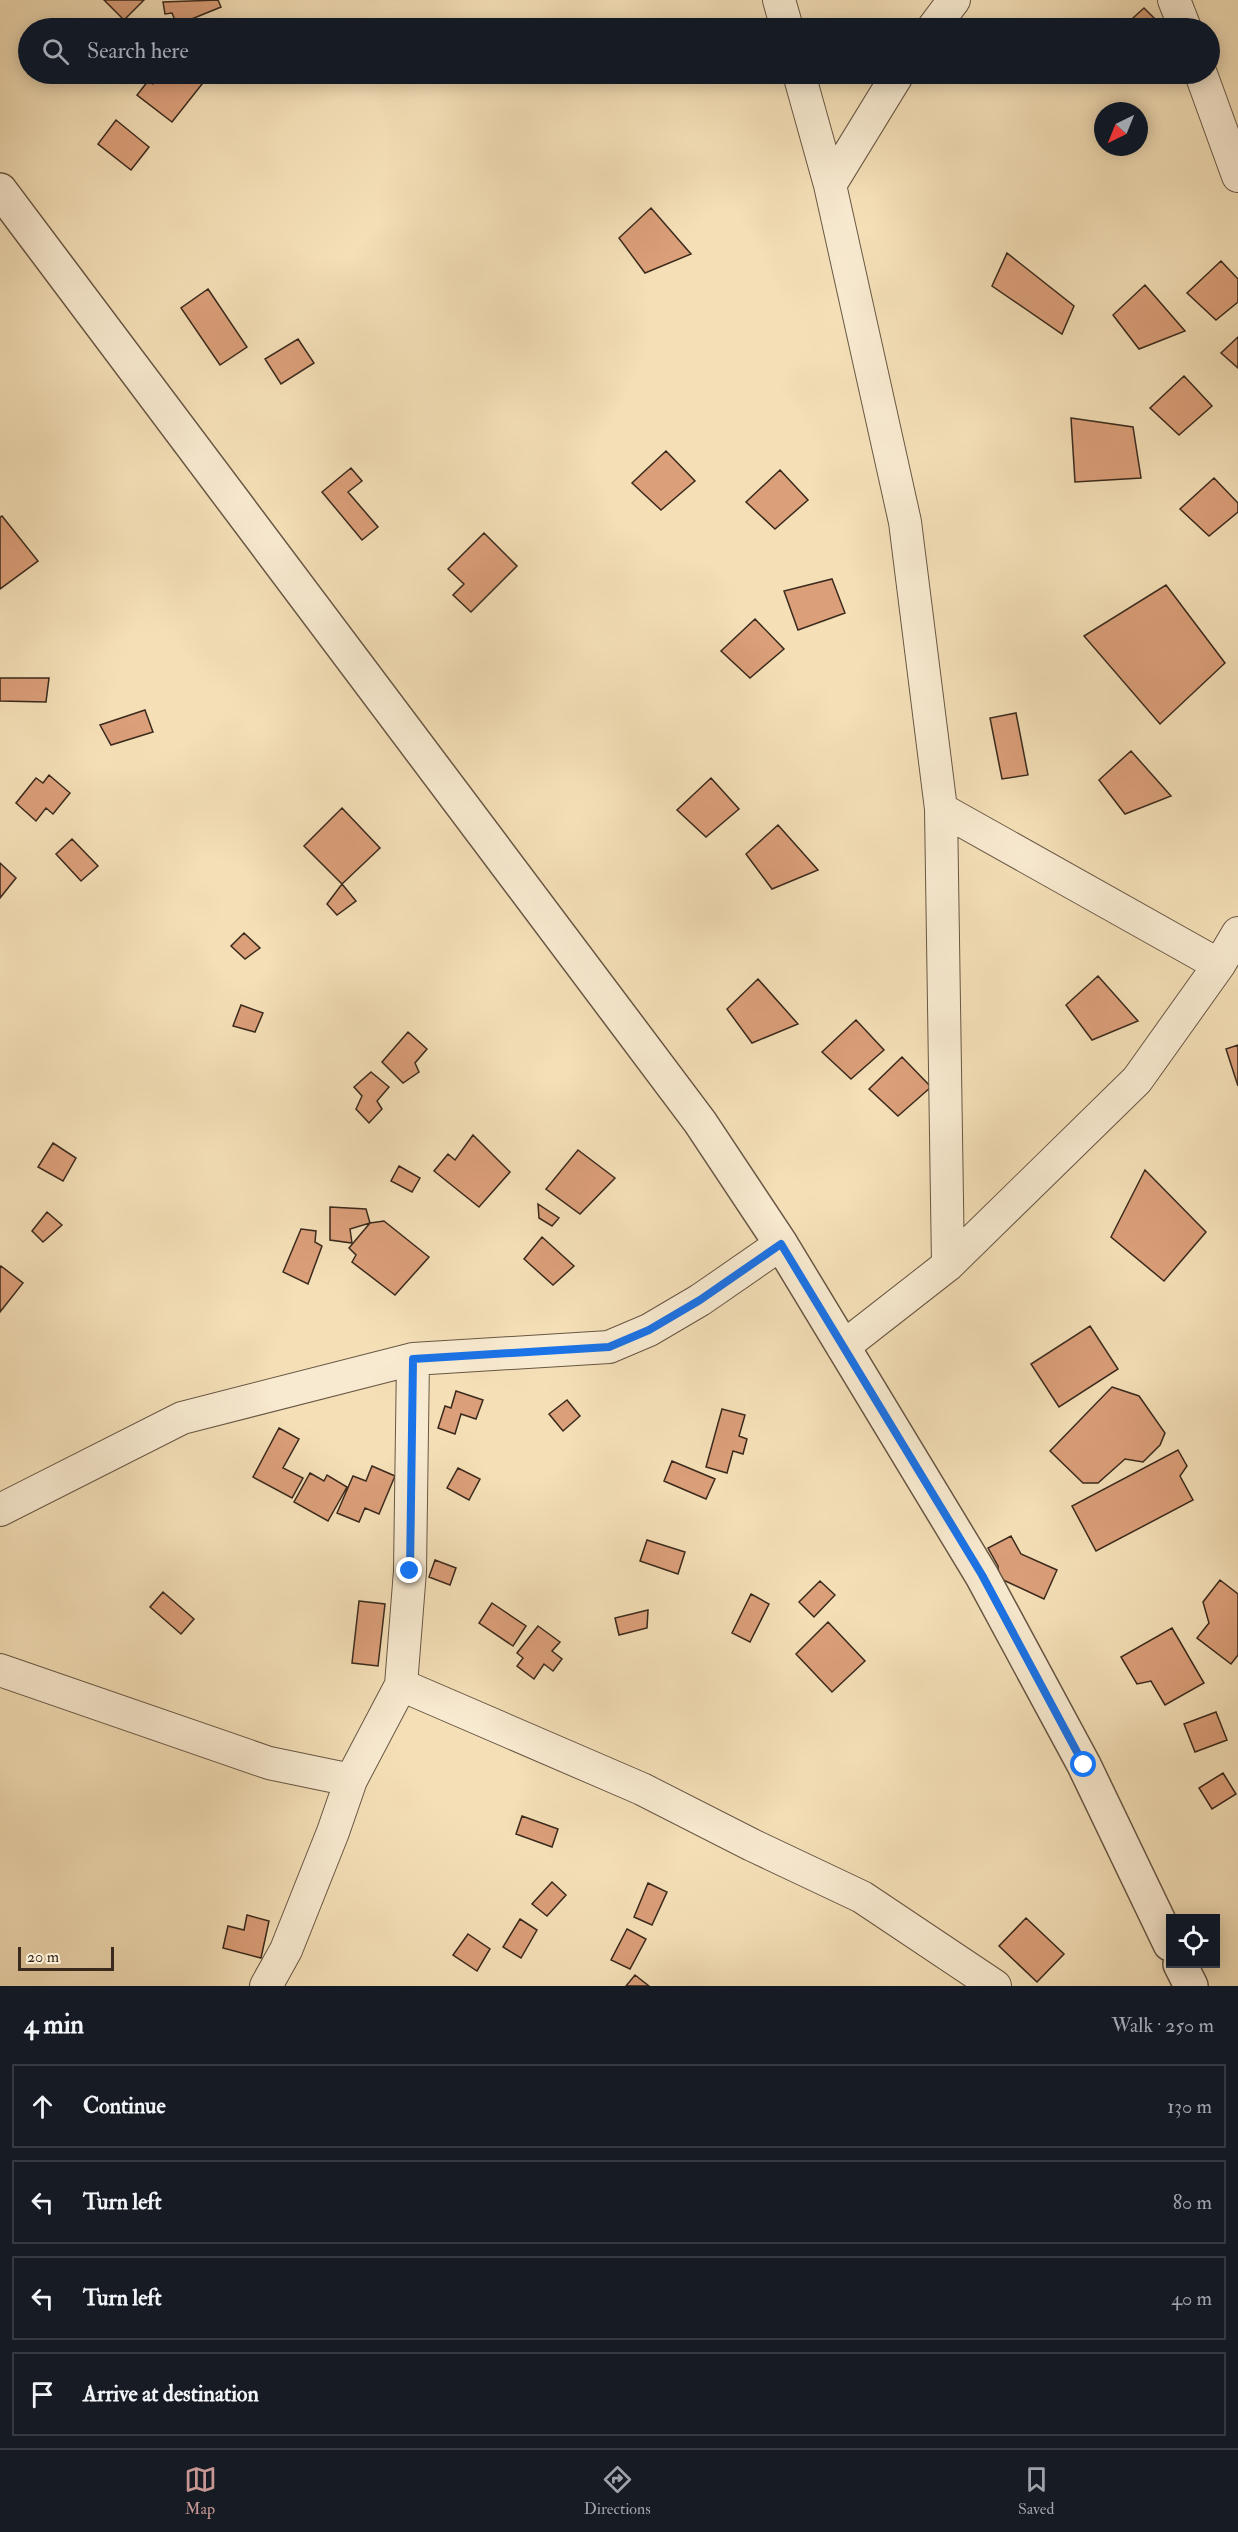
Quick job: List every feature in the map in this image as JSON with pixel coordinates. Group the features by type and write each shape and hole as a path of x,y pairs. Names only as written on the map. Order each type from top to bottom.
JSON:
{"street":[{"path":"779,0 784,18"},
{"path":"940,18 954,0"},
{"path":"1174,0 1181,18"},
{"path":"802,84 830,185 905,522 941,809 948,1265"},
{"path":"830,185 892,84"},
{"path":"1206,84 1238,176"},
{"path":"0,190 700,1122 781,1244 982,1575 1084,1765 1166,1936"},
{"path":"941,809 1219,965"},
{"path":"843,1347 948,1265 1137,1080 1219,965 1238,933"},
{"path":"0,1510 182,1418 413,1359 609,1347 649,1330 700,1300 781,1244"},
{"path":"266,1986 286,1950 351,1780 401,1685 410,1571 413,1359"},
{"path":"0,1670 269,1763 351,1780"},
{"path":"401,1685 642,1789 862,1897 995,1986"},
{"path":"1182,1968 1191,1986"}],"building":[{"path":"104,0 144,0 126,18 122,18"},
{"path":"218,0 221,7 194,18 174,18 172,13 165,14 163,2"},
{"path":"1144,8 1154,18 1133,18"},
{"path":"146,84 202,84 172,122 137,95"},
{"path":"116,120 149,147 131,170 98,144"},
{"path":"651,208 691,254 645,273 619,238"},
{"path":"1007,253 1074,306 1062,334 992,286"},
{"path":"1221,261 1238,279 1238,302 1216,320 1187,293"},
{"path":"1145,285 1185,331 1139,349 1113,315"},
{"path":"208,289 247,347 220,365 181,308"},
{"path":"1238,337 1238,368 1221,353"},
{"path":"298,339 314,363 281,384 265,359"},
{"path":"1184,376 1212,406 1179,435 1150,408"},
{"path":"1071,418 1133,427 1141,478 1075,482"},
{"path":"666,451 695,481 661,510 632,483"},
{"path":"351,468 362,481 348,492 378,527 362,540 322,492"},
{"path":"780,470 808,500 775,529 746,502"},
{"path":"1214,478 1238,503 1238,512 1209,536 1180,509"},
{"path":"2,516 38,561 0,589 0,517"},
{"path":"484,533 517,566 471,612 453,595 464,584 448,569"},
{"path":"832,579 845,613 798,630 784,591"},
{"path":"1166,585 1225,663 1160,724 1084,636"},
{"path":"755,619 784,649 750,678 721,651"},
{"path":"0,678 49,678 46,702 0,701"},
{"path":"145,710 153,732 111,745 100,725"},
{"path":"1016,713 1028,775 1002,779 990,718"},
{"path":"1131,751 1171,796 1125,814 1099,780"},
{"path":"49,775 70,793 53,814 46,808 36,821 16,803 36,778 43,783"},
{"path":"711,778 739,809 706,837 677,810"},
{"path":"342,808 380,848 342,884 304,846"},
{"path":"778,825 818,870 772,889 746,854"},
{"path":"72,839 98,866 81,881 56,854"},
{"path":"0,863 16,878 0,898"},
{"path":"342,884 356,901 337,915 327,904"},
{"path":"244,933 260,948 245,959 231,946"},
{"path":"1098,976 1138,1021 1092,1040 1066,1005"},
{"path":"758,979 798,1024 752,1043 727,1009"},
{"path":"241,1005 263,1013 255,1032 233,1026"},
{"path":"856,1020 884,1050 851,1079 822,1052"},
{"path":"408,1032 427,1049 415,1063 419,1072 403,1083 382,1062"},
{"path":"1238,1045 1238,1086 1226,1049"},
{"path":"902,1057 931,1087 898,1116 869,1089"},
{"path":"371,1072 389,1087 377,1101 382,1109 369,1123 356,1109 362,1096 354,1087"},
{"path":"473,1135 510,1172 479,1207 434,1171 448,1154 455,1160"},
{"path":"53,1143 76,1158 63,1181 38,1167"},
{"path":"578,1150 615,1178 580,1214 546,1189"},
{"path":"399,1166 420,1178 412,1192 391,1181"},
{"path":"1145,1170 1206,1232 1164,1281 1111,1237"},
{"path":"538,1204 559,1218 552,1226 539,1218"},
{"path":"330,1207 366,1209 370,1223 350,1229 352,1243 330,1240"},
{"path":"47,1212 62,1225 43,1242 32,1231"},
{"path":"384,1221 429,1257 395,1295 352,1262 356,1255 349,1248 370,1223"},
{"path":"301,1229 316,1231 315,1242 322,1246 308,1284 283,1272"},
{"path":"542,1237 574,1266 553,1285 524,1259"},
{"path":"1,1266 23,1283 0,1312 0,1268"},
{"path":"1090,1326 1118,1369 1059,1407 1031,1364"},
{"path":"1112,1387 1139,1396 1165,1433 1160,1445 1143,1462 1125,1459 1098,1483 1083,1483 1050,1451"},
{"path":"456,1391 483,1400 476,1419 461,1414 455,1434 438,1428 445,1406 451,1408"},
{"path":"567,1400 580,1416 563,1431 549,1414"},
{"path":"722,1409 745,1415 739,1436 747,1439 743,1454 733,1451 727,1473 706,1467"},
{"path":"279,1428 299,1439 283,1468 303,1478 292,1498 253,1477"},
{"path":"1178,1450 1187,1466 1180,1476 1193,1500 1096,1551 1072,1506"},
{"path":"672,1461 715,1479 706,1499 664,1481"},
{"path":"372,1466 395,1476 379,1514 365,1508 359,1522 337,1513 353,1476 366,1481"},
{"path":"458,1468 480,1479 469,1500 447,1488"},
{"path":"310,1473 324,1481 327,1475 347,1487 328,1521 294,1502"},
{"path":"1011,1536 1021,1554 1057,1570 1044,1599 999,1578 998,1566 988,1548"},
{"path":"647,1540 685,1552 678,1574 640,1561"},
{"path":"435,1560 456,1568 450,1585 429,1577"},
{"path":"1220,1580 1238,1594 1238,1655 1231,1664 1197,1638 1209,1623 1203,1602"},
{"path":"820,1581 835,1595 814,1617 799,1602"},
{"path":"163,1592 194,1619 181,1634 150,1607"},
{"path":"751,1594 769,1604 750,1642 732,1633"},
{"path":"359,1601 385,1604 378,1666 352,1663"},
{"path":"492,1603 526,1626 513,1646 479,1623"},
{"path":"648,1610 647,1628 619,1635 615,1618"},
{"path":"828,1622 865,1661 832,1692 796,1654"},
{"path":"538,1626 560,1642 552,1651 562,1659 553,1671 544,1664 534,1679 517,1666 523,1658 517,1653"},
{"path":"1172,1628 1204,1683 1165,1705 1151,1681 1137,1684 1121,1657"},
{"path":"1216,1712 1227,1740 1195,1752 1184,1724"},
{"path":"1223,1773 1236,1794 1212,1809 1199,1788"},
{"path":"522,1816 558,1829 552,1847 516,1834"},
{"path":"552,1882 566,1895 547,1916 532,1904"},
{"path":"648,1883 667,1892 652,1925 634,1917"},
{"path":"247,1915 269,1921 261,1958 223,1948 228,1926 244,1930"},
{"path":"1026,1918 1064,1954 1037,1982 999,1946"},
{"path":"520,1919 537,1930 521,1958 503,1947"},
{"path":"627,1929 646,1939 630,1969 611,1960"},
{"path":"468,1934 490,1949 477,1971 453,1955"},
{"path":"635,1975 649,1986 626,1986"}],"route":[{"path":"410,1571 413,1359 609,1347 649,1330 700,1300 781,1244 982,1575 1084,1765"}]}
